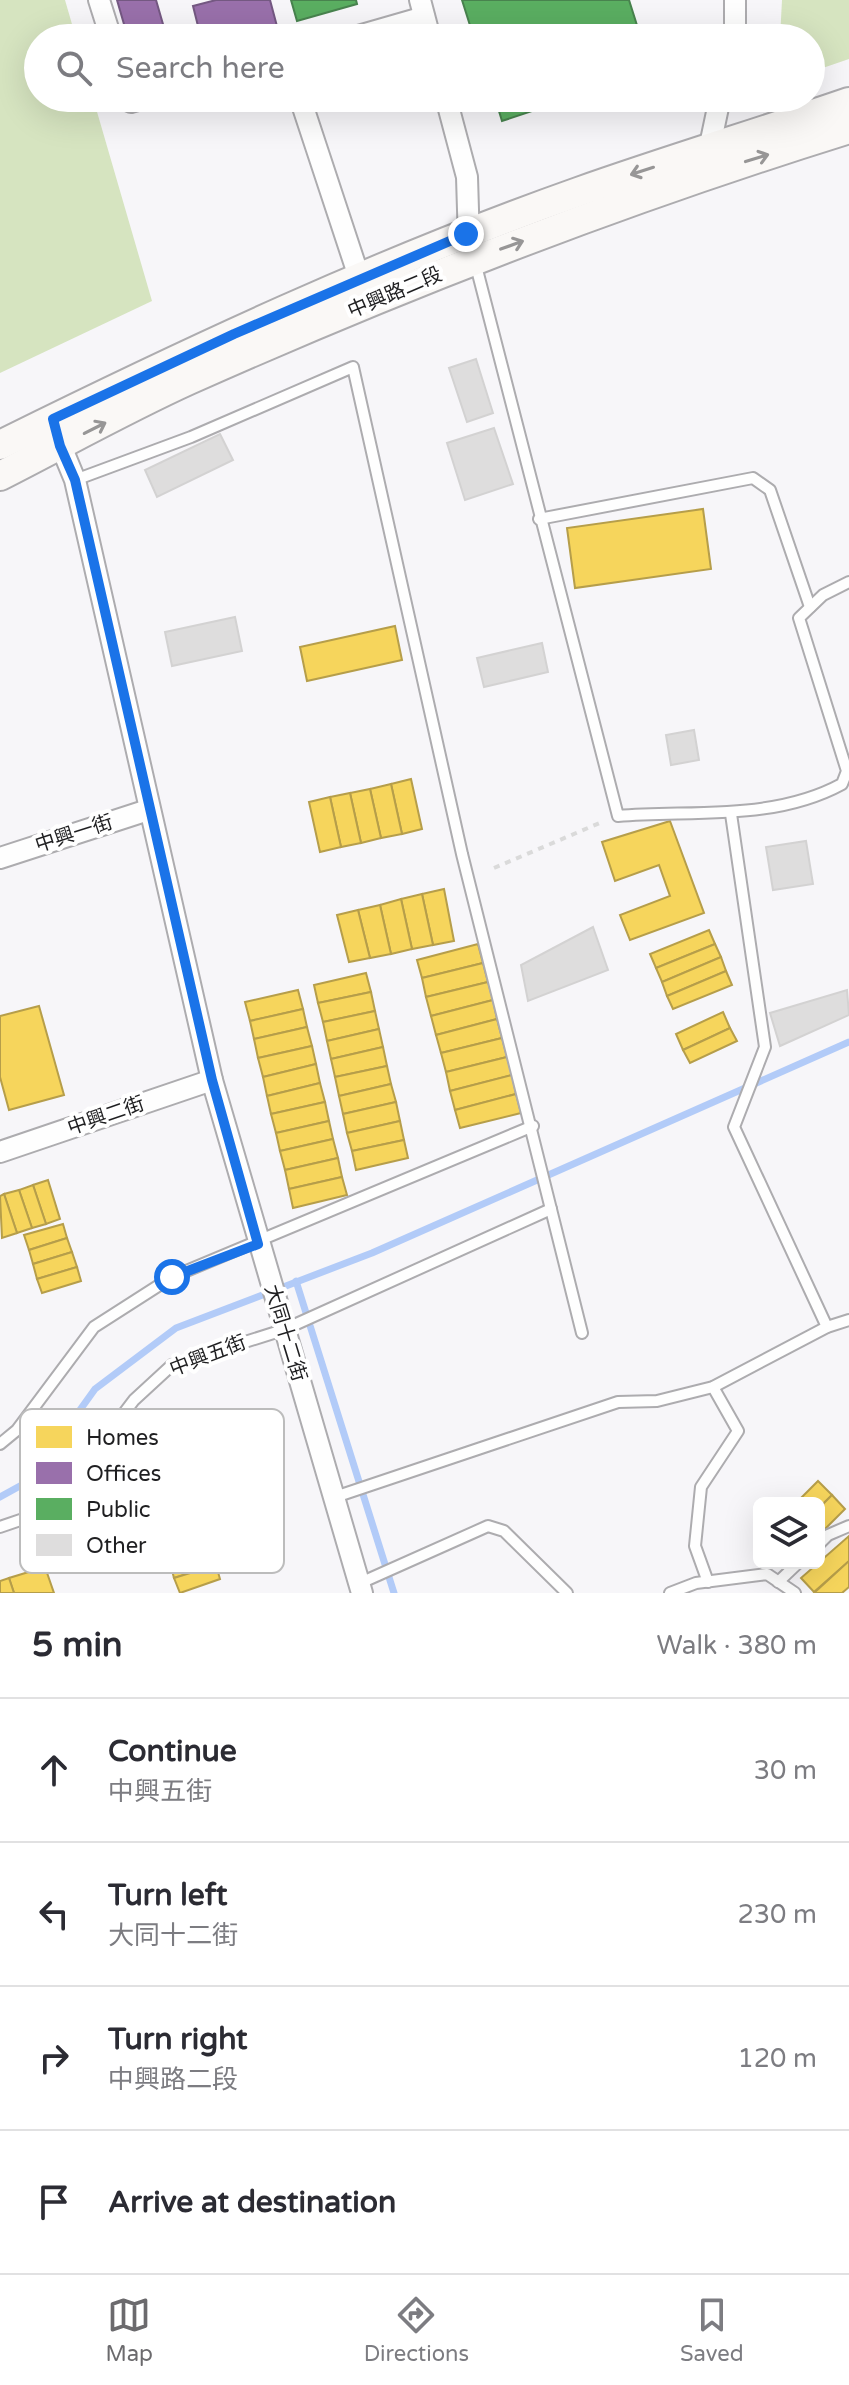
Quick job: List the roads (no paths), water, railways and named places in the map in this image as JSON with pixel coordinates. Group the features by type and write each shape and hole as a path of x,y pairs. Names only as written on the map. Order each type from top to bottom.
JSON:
{"main road":[{"name":"中興路二段","path":"0,445 56,433 186,381 364,291 470,247 711,160 849,102"},
{"name":"中興路二段","path":"711,160 849,129"},
{"name":"中興路二段","path":"0,476 56,433"}],"street":[{"path":"99,0 107,24"},
{"path":"735,0 735,24"},
{"path":"385,24 422,9"},
{"path":"305,112 364,291"},
{"path":"450,112 467,177 470,247"},
{"path":"711,160 718,112"},
{"name":"大同十二街","path":"56,433 75,480 212,1080 360,1588"},
{"name":"中興一街","path":"0,858 148,810"},
{"name":"中興二街","path":"0,1152 212,1080"}],"lane":[{"path":"470,247 618,816 668,812 731,814 822,795 842,784 847,771 799,618 823,595 849,582"},
{"path":"75,480 191,437 353,367 462,854 533,1126 582,1333"},
{"path":"539,519 753,478 770,490 810,607"},
{"path":"731,814 765,1047 734,1127 827,1327"},
{"path":"33,1409 94,1327 172,1277 259,1245 533,1126"},
{"name":"中興五街","path":"127,1409 172,1365 283,1329 551,1209"},
{"path":"335,1497 618,1402 657,1401 713,1387 827,1327 849,1320"},
{"path":"708,1582 695,1546 701,1487 738,1431 713,1387"},
{"path":"0,1444 20,1426"},
{"name":"中興五街","path":"0,1527 20,1520"},
{"path":"360,1588 488,1526 504,1531 567,1593"},
{"path":"825,1538 849,1526"},
{"path":"778,1582 792,1569"},
{"path":"670,1593 708,1582 767,1574 795,1593"}],"waterway":[{"path":"81,1409 95,1389 176,1328 372,1253 849,1042"},
{"path":"296,1281 394,1593"},
{"path":"0,1497 20,1486"}]}
